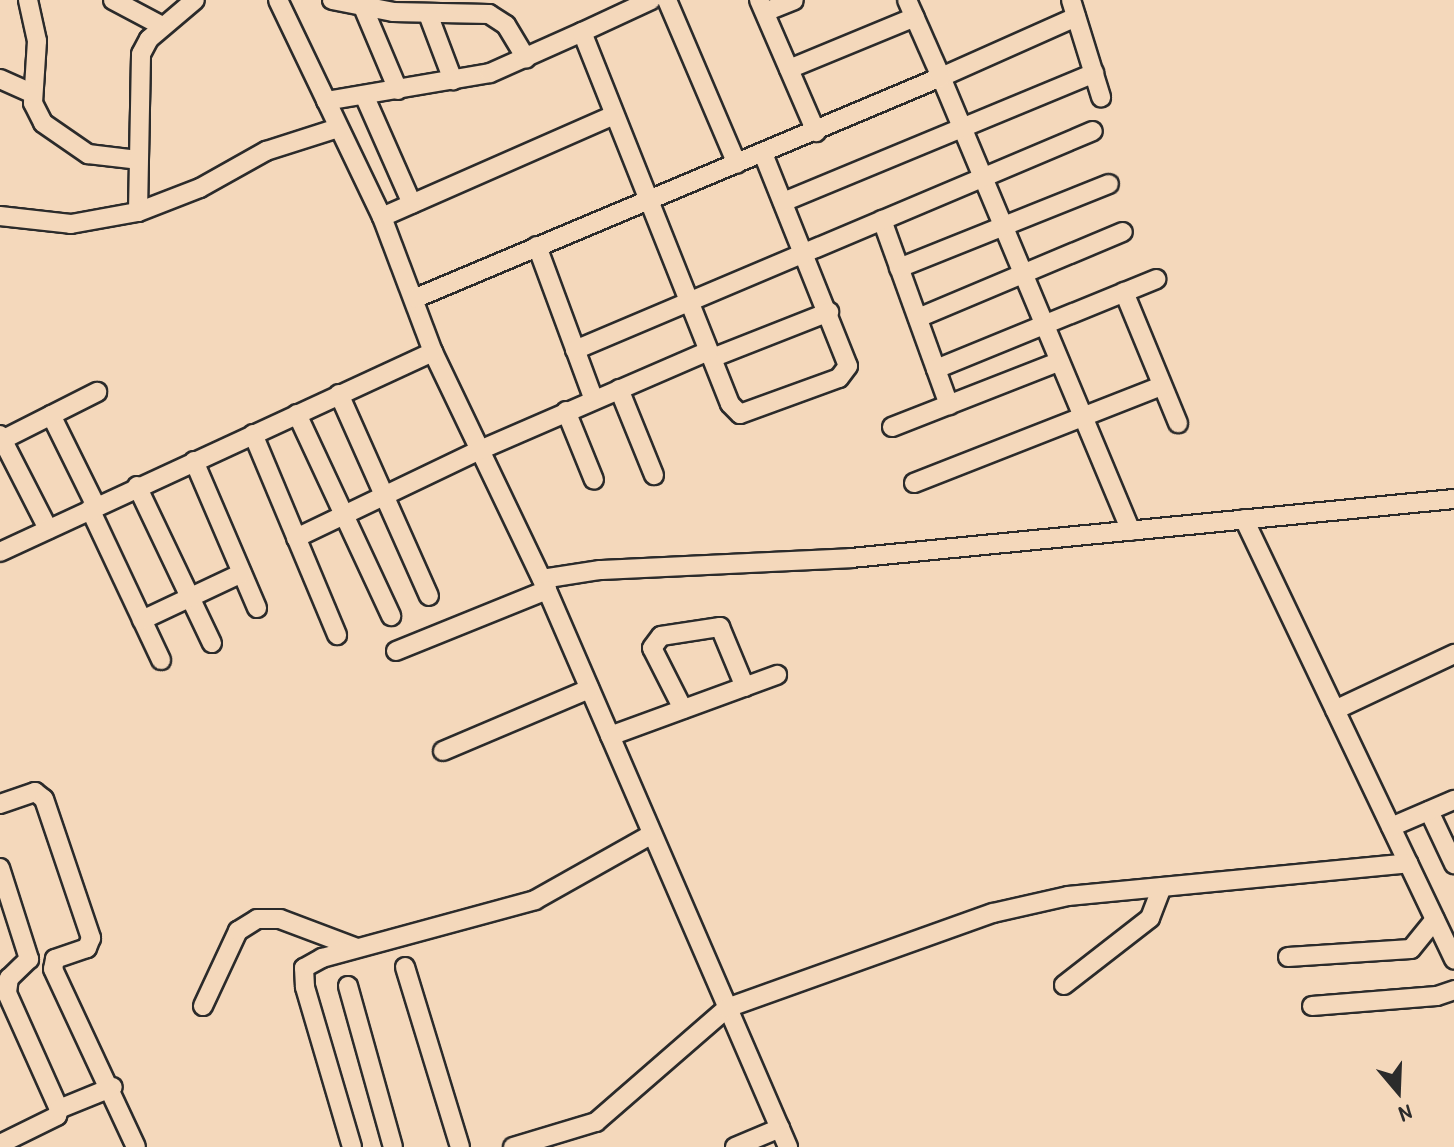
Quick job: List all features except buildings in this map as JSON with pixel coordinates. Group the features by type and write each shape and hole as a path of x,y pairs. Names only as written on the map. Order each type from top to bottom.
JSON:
{"street":[{"path":"0,100 16,86 37,41 28,0"},
{"path":"113,0 162,26"},
{"path":"138,212 141,54 162,26 195,0"},
{"path":"278,0 382,217 416,298 433,352 544,584 788,1147"},
{"path":"332,0 428,14 497,9 526,58"},
{"path":"326,101 453,80 526,58 651,0"},
{"path":"667,0 737,164"},
{"path":"794,0 762,6 816,132"},
{"path":"376,6 398,90"},
{"path":"789,69 911,8 1131,531"},
{"path":"416,298 941,77 1074,8 1101,97"},
{"path":"428,14 453,80"},
{"path":"582,32 612,116 651,198 730,404 740,414 839,378 848,359 763,153"},
{"path":"783,202 1094,73"},
{"path":"16,86 43,123 77,149 138,160"},
{"path":"364,95 412,204"},
{"path":"382,217 612,116"},
{"path":"0,216 71,224 138,212 200,188 266,151 338,128"},
{"path":"575,350 1093,131"},
{"path":"899,268 1109,184"},
{"path":"882,220 949,405"},
{"path":"918,318 1123,232"},
{"path":"537,246 594,400"},
{"path":"936,369 1156,279"},
{"path":"1124,292 1178,423"},
{"path":"296,538 566,411 710,354 829,312"},
{"path":"1,549 433,352"},
{"path":"892,427 1060,361"},
{"path":"914,483 1162,386"},
{"path":"619,389 654,475"},
{"path":"48,529 1,438 97,392"},
{"path":"339,394 429,596"},
{"path":"566,411 594,480"},
{"path":"297,414 391,616"},
{"path":"51,415 161,660"},
{"path":"253,434 337,635"},
{"path":"194,461 257,608"},
{"path":"137,486 212,643"},
{"path":"396,651 544,584 600,570 851,558 1454,499"},
{"path":"1244,519 1454,959"},
{"path":"142,620 242,573"},
{"path":"683,709 652,648 655,638 720,627 745,687"},
{"path":"1335,710 1453,658"},
{"path":"610,736 777,675"},
{"path":"443,751 589,689"},
{"path":"0,804 35,792 44,799 91,938 87,948 55,959 53,969 113,1087 136,1147"},
{"path":"1391,827 1454,800"},
{"path":"1429,811 1454,864"},
{"path":"352,1147 304,976 310,963 535,900 652,834"},
{"path":"513,1147 596,1122 727,1008 993,913 1068,896 1408,863"},
{"path":"0,868 29,959 9,978 7,993 59,1109 57,1116 0,1144"},
{"path":"1064,985 1150,918 1162,887"},
{"path":"203,1006 238,931 257,919 280,919 357,948"},
{"path":"1288,957 1411,949 1435,919"},
{"path":"405,967 460,1147"},
{"path":"348,986 393,1147"},
{"path":"1312,1006 1437,996 1454,990"},
{"path":"59,1109 113,1087"},
{"path":"735,1147 780,1128"}]}
